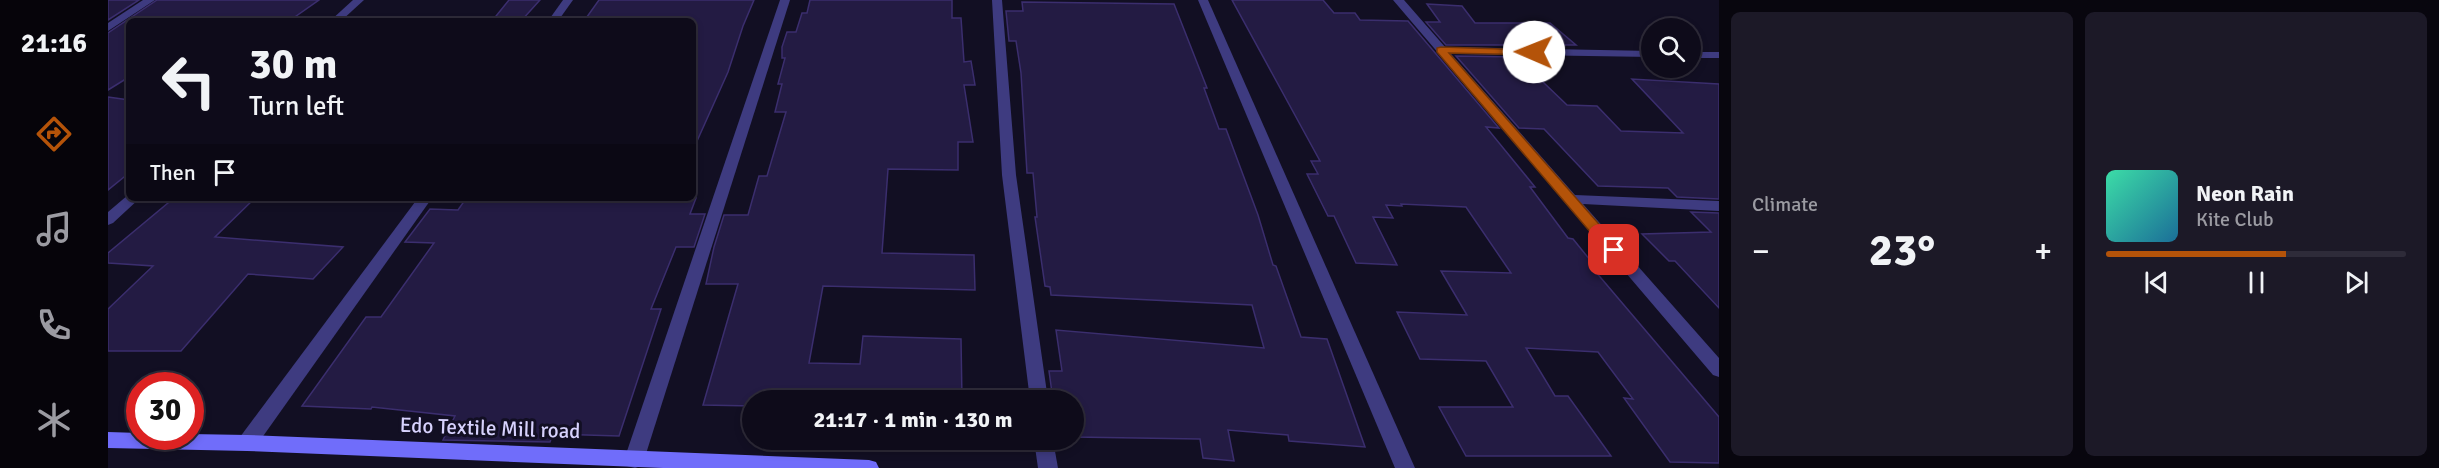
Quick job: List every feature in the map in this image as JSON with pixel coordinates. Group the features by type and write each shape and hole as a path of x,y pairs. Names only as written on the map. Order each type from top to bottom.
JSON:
{"street":[{"path":"108,28 150,0"},
{"path":"338,18 359,0"},
{"path":"555,18 568,0"},
{"path":"634,460 784,0"},
{"path":"997,0 1009,175 1038,390"},
{"path":"1203,0 1405,468"},
{"path":"1398,0 1719,370"},
{"path":"1441,50 1641,54"},
{"path":"1701,55 1719,55"},
{"path":"1569,199 1719,206"},
{"path":"108,220 130,201"},
{"path":"247,443 422,201"},
{"name":"Edo Textile Mill road","path":"108,440 247,443 569,462 634,460 869,468"},
{"path":"1045,450 1047,468"}],"building":[{"path":"108,0 139,0 108,20"},
{"path":"157,0 319,0 293,18 130,18"},
{"path":"509,0 540,0 524,18 494,18"},
{"path":"599,0 754,0 728,72 696,143 696,18 586,18"},
{"path":"810,0 952,0 952,18 961,18 964,62 971,61 975,85 964,85 973,142 958,142 958,170 888,169 882,253 974,255 975,290 823,286 809,363 860,364 863,336 961,339 962,390 742,390 742,406 703,405 738,284 706,284 714,247 724,215 748,215 759,176 767,176 786,112 775,112 782,84 778,84 785,58 782,58 782,47 787,32 796,32 802,13 807,13"},
{"path":"1232,0 1323,0 1334,13 1355,13 1360,20 1408,21 1499,128 1486,127 1535,187 1530,187 1568,238 1573,239 1599,271 1595,271 1719,417 1719,463 1670,462 1624,398 1633,399 1598,352 1526,348 1555,396 1568,396 1611,456 1466,456 1439,407 1513,407 1486,361 1420,359 1397,312 1467,315 1441,271 1511,273 1466,207 1386,205 1393,218 1373,217 1397,265 1356,263 1334,216 1328,216 1307,174 1318,174 1311,161 1320,161"},
{"path":"1022,2 1174,4 1207,88 1204,88 1219,129 1226,129 1258,215 1273,265 1276,266 1301,337 1327,339 1365,447 1289,441 1288,435 1228,430 1234,461 1203,458 1200,439 1084,437 1084,390 1052,390 1049,371 1062,371 1056,330 1264,348 1252,305 1051,295 1050,287 1045,286 1035,217 1037,217 1033,173 1027,173 1021,73 1016,41 1009,41 1006,11 1023,11"},
{"path":"1427,4 1462,6 1475,23 1550,23 1576,45 1446,45 1426,22 1440,22"},
{"path":"126,21 126,79 108,90 108,33"},
{"path":"1456,56 1517,57 1567,105 1597,106 1621,131 1683,133 1632,79 1719,84 1719,199 1677,197 1668,188 1598,186 1544,129 1519,128"},
{"path":"108,97 126,100 126,175 108,190"},
{"path":"170,201 252,201 215,237 343,247 313,279 248,274 181,351 108,351 108,309 153,266 108,263 108,253"},
{"path":"464,201 695,201 690,214 705,214 694,247 676,247 651,309 661,309 619,436 553,434 550,442 443,440 455,416 372,407 371,409 302,406 366,317 381,317 434,243 405,242 430,209 458,210"},
{"path":"1691,212 1719,213 1719,308 1675,261 1669,261 1642,234 1711,232"}],"route":[{"path":"1534,52 1441,50 1614,250"}]}
